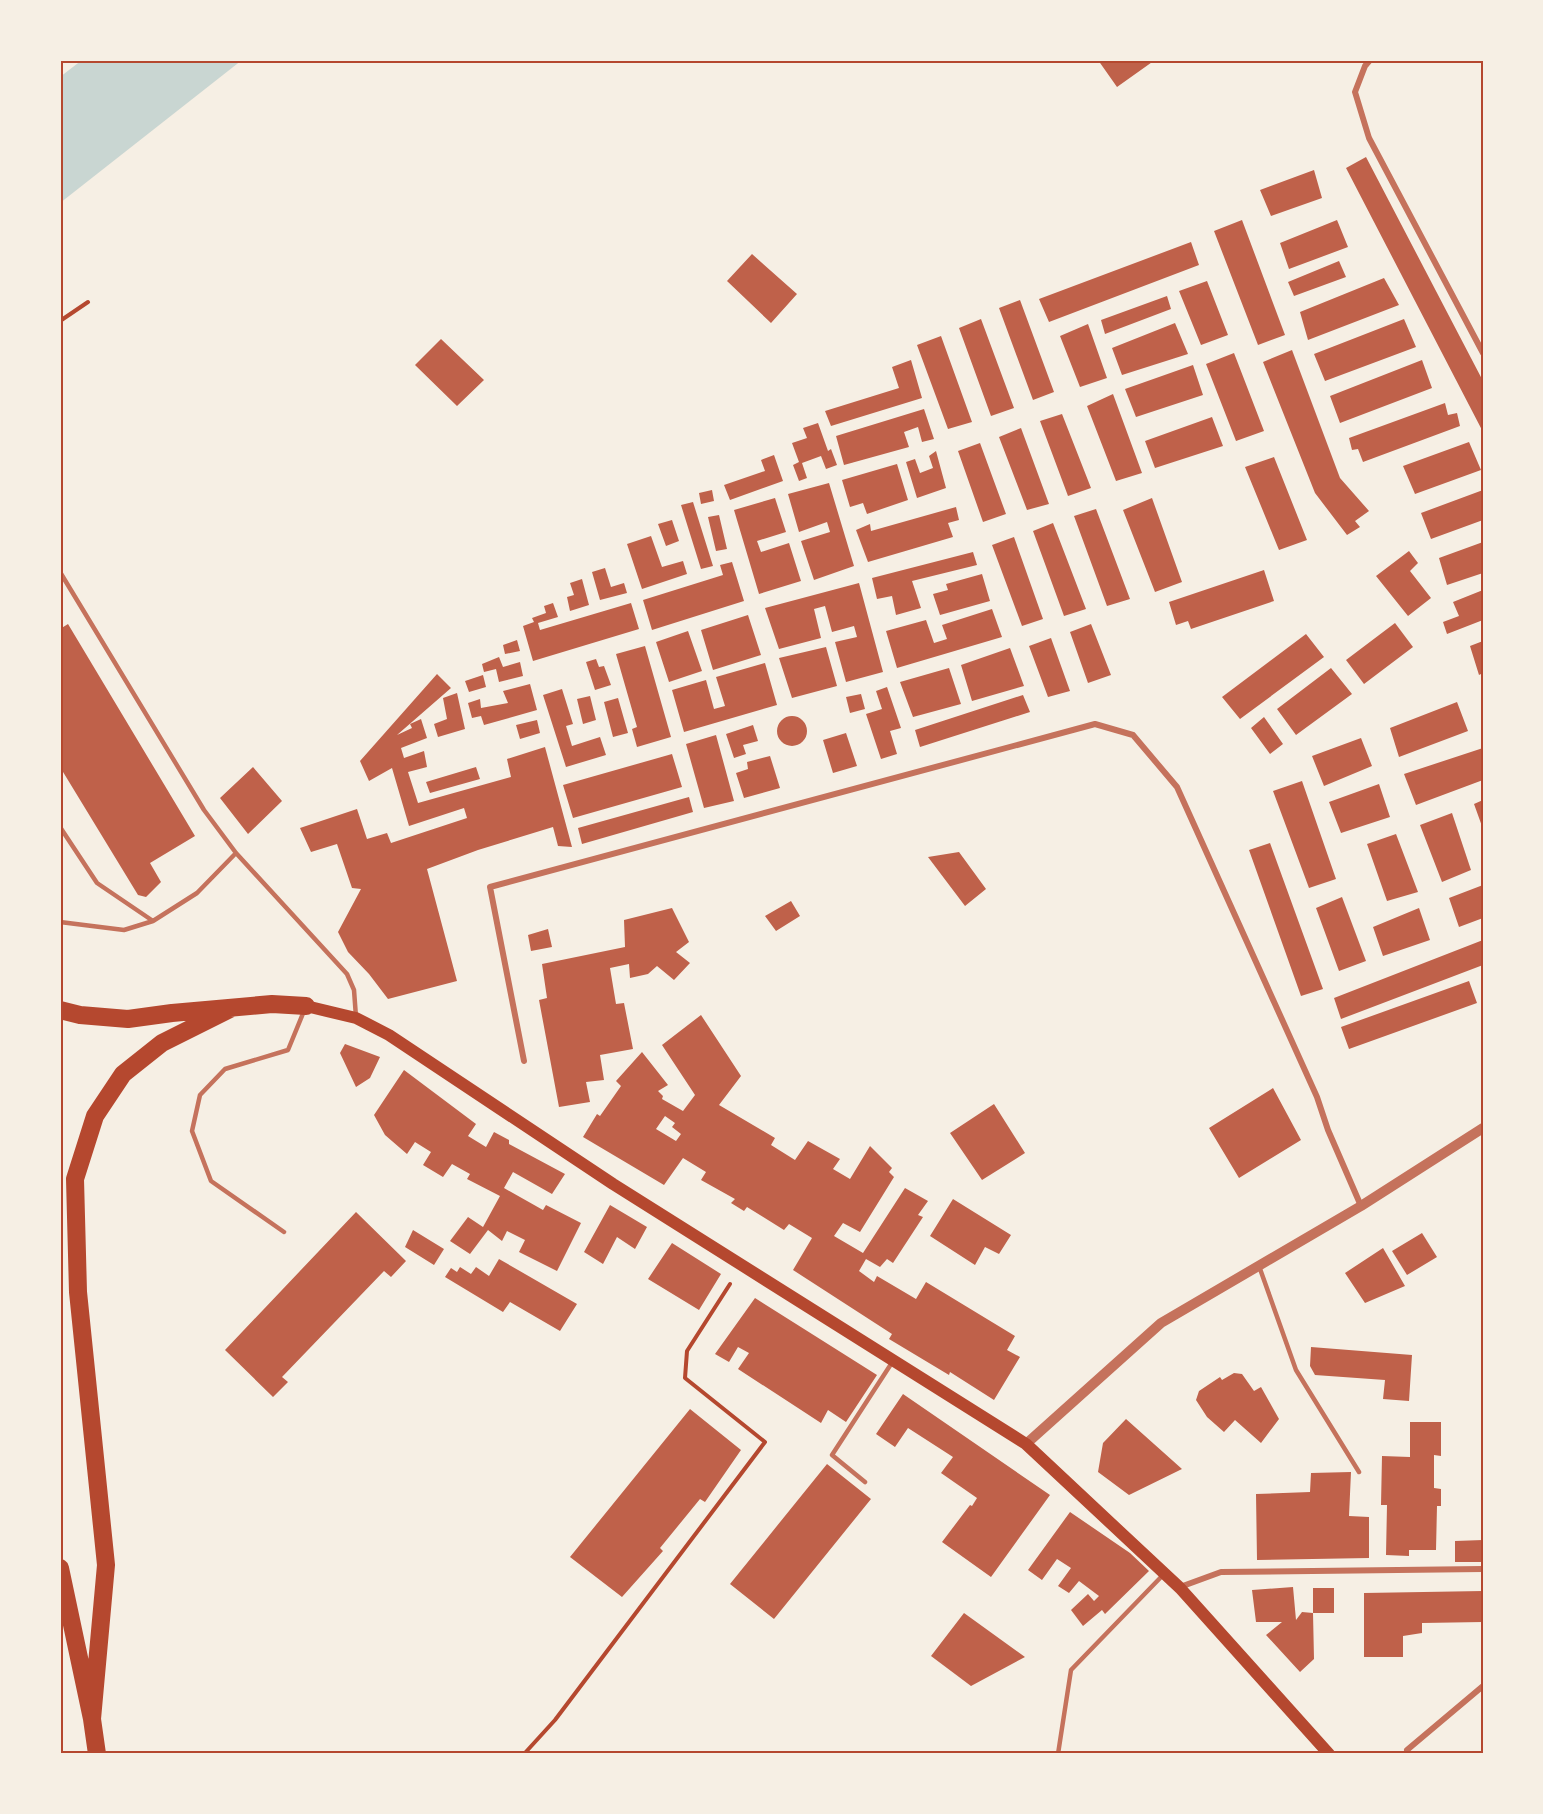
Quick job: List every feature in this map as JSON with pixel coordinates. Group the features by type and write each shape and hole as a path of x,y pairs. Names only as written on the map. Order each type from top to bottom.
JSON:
{"highway":[{"path":"60,1010 80,1016 129,1019 272,1004 306,1006"},
{"path":"92,1719 106,1564 78,1292 75,1179 94,1116 123,1074 162,1043 232,1008"},
{"path":"60,1568 92,1719 97,1754"}],"main road":[{"path":"306,1006 356,1018 389,1035 613,1184 1026,1444 1180,1588 1329,1754"}],"street":[{"path":"1370,60 1365,66 1355,93 1369,138 1483,353"},
{"path":"524,1061 490,887 1095,724 1132,735 1178,787 1317,1097 1328,1130 1361,1206"},
{"path":"1026,1444 1161,1323 1361,1206 1483,1128"},
{"path":"1180,1588 1221,1572 1483,1569"},
{"path":"1407,1750 1483,1686"}],"lane":[{"path":"60,572 204,810 236,853 347,974 354,990 356,1018"},
{"path":"60,827 97,883 153,921"},
{"path":"60,922 124,930 153,921 197,893 236,853"},
{"path":"284,1232 211,1181 192,1131 200,1095 225,1069 288,1050 306,1006"},
{"path":"1259,1266 1296,1370 1359,1472"},
{"path":"865,1482 832,1455 893,1361"},
{"path":"1058,1754 1071,1670 1164,1573"}],"path":[{"path":"60,321 88,302"},
{"path":"524,1754 555,1720 765,1442 685,1378 687,1351 742,1265"}],"shaded area":[{"path":"82,60 242,60 60,203 60,77"}],"building":[{"path":"1098,60 1155,60 1117,87"},
{"path":"1366,157 1483,381 1483,432 1346,168"},
{"path":"1314,170 1322,198 1271,216 1260,190"},
{"path":"1242,220 1285,335 1258,345 1214,231"},
{"path":"1337,220 1348,247 1289,269 1280,243"},
{"path":"1191,242 1199,265 1049,322 1039,299"},
{"path":"752,254 797,294 771,323 727,281"},
{"path":"1339,261 1346,277 1294,296 1288,282"},
{"path":"1384,278 1399,305 1308,340 1300,312"},
{"path":"1207,281 1228,335 1201,345 1179,291"},
{"path":"1167,296 1171,309 1105,334 1101,320"},
{"path":"1020,300 1054,392 1033,400 999,308"},
{"path":"981,319 1014,408 991,416 959,328"},
{"path":"1404,319 1416,347 1325,381 1314,354"},
{"path":"1175,323 1188,354 1122,375 1112,348"},
{"path":"1088,324 1107,378 1080,387 1060,336"},
{"path":"941,336 972,422 948,429 917,345"},
{"path":"441,339 484,380 457,406 415,365"},
{"path":"1292,350 1340,478 1369,511 1355,521 1360,527 1347,535 1315,493 1263,362"},
{"path":"1234,353 1264,431 1236,441 1206,364"},
{"path":"911,360 922,398 831,426 825,411 899,388 892,367"},
{"path":"1422,360 1432,388 1340,423 1330,396"},
{"path":"1193,365 1203,395 1136,417 1125,389"},
{"path":"1113,394 1142,473 1116,481 1087,406"},
{"path":"1445,403 1448,415 1457,413 1460,426 1363,462 1358,449 1352,450 1349,438"},
{"path":"924,409 934,439 922,442 918,427 904,432 909,447 844,465 836,436"},
{"path":"1062,414 1091,488 1068,496 1040,421"},
{"path":"1212,417 1223,446 1155,468 1145,441"},
{"path":"818,423 828,451 831,449 837,465 826,469 821,456 802,463 807,478 799,481 793,465 799,462 792,443 807,438 803,428"},
{"path":"1021,428 1049,504 1027,510 999,437"},
{"path":"1469,442 1481,470 1415,494 1403,466"},
{"path":"980,443 1006,514 983,522 958,451"},
{"path":"936,451 946,488 917,498 906,462 915,459 920,473 933,468 929,456"},
{"path":"774,455 783,481 730,500 724,485 765,471 761,460"},
{"path":"1274,457 1307,540 1279,550 1245,467"},
{"path":"897,464 908,500 867,514 863,503 850,507 842,480"},
{"path":"829,483 854,566 814,580 801,541 830,532 827,522 799,532 788,494"},
{"path":"712,490 714,501 701,504 699,493"},
{"path":"1483,490 1483,520 1431,539 1421,513"},
{"path":"775,498 786,532 757,541 761,552 789,543 801,581 759,594 734,510"},
{"path":"1152,498 1182,582 1155,592 1123,510"},
{"path":"693,502 713,566 701,569 681,505"},
{"path":"956,507 959,520 948,523 953,537 868,562 856,530 870,524 871,531"},
{"path":"1096,509 1130,599 1107,606 1074,516"},
{"path":"719,515 727,549 716,551 708,517"},
{"path":"672,520 679,541 666,546 658,524"},
{"path":"1053,523 1086,609 1064,616 1033,531"},
{"path":"651,536 662,567 683,561 687,574 642,589 627,544"},
{"path":"1014,537 1043,619 1022,626 992,545"},
{"path":"1483,542 1483,573 1447,585 1439,558"},
{"path":"1409,551 1418,563 1410,571 1431,598 1408,616 1376,576"},
{"path":"973,552 977,565 912,581 921,608 896,615 892,596 877,599 872,578"},
{"path":"732,562 744,601 652,630 643,600 723,575 720,565"},
{"path":"605,568 611,587 624,583 627,593 600,600 592,572"},
{"path":"1264,570 1274,601 1191,629 1188,621 1176,625 1169,602"},
{"path":"982,574 990,601 940,615 933,594 948,590 946,584"},
{"path":"582,579 589,605 570,611 567,597 574,595 570,583"},
{"path":"859,583 883,672 846,682 835,642 857,637 854,626 832,632 825,606 814,609 821,638 779,649 765,608"},
{"path":"1483,590 1483,620 1447,634 1443,622 1459,616 1453,602"},
{"path":"553,603 558,617 538,623 540,630 631,603 639,629 533,661 523,626 534,622 532,618 546,613 544,606"},
{"path":"992,609 1002,637 897,668 886,631 926,620 934,643 947,639 942,625"},
{"path":"748,615 761,655 713,670 701,630"},
{"path":"1395,623 1413,647 1364,684 1346,660"},
{"path":"68,624 195,836 150,863 161,882 146,897 138,895 60,767 60,629"},
{"path":"1091,624 1111,675 1088,683 1070,632"},
{"path":"688,631 702,671 669,682 656,642"},
{"path":"1306,634 1324,657 1240,719 1222,697"},
{"path":"1051,638 1070,691 1048,697 1029,646"},
{"path":"517,640 520,651 505,654 503,645"},
{"path":"1483,641 1483,673 1479,675 1470,646"},
{"path":"645,646 671,737 637,747 632,729 637,727 616,654"},
{"path":"826,647 837,686 792,698 779,658"},
{"path":"1010,648 1024,686 972,701 961,665"},
{"path":"499,657 503,667 520,662 523,676 499,682 496,669 484,672 482,664"},
{"path":"596,659 599,667 604,666 611,685 595,690 586,662"},
{"path":"765,663 777,705 684,732 672,690 706,680 714,709 725,706 716,677"},
{"path":"949,668 961,704 913,717 900,682"},
{"path":"1331,668 1352,694 1296,735 1277,709"},
{"path":"437,674 451,688 397,735 412,728 410,724 421,719 427,738 401,748 404,758 424,751 427,767 408,772 418,803 511,777 507,759 545,747 572,847 558,846 553,827 478,850 427,869 457,981 388,999 348,952 338,932 361,889 352,888 337,844 311,852 300,828 357,809 367,839 387,833 391,843 467,818 464,808 409,826 392,768 369,781 360,761"},
{"path":"483,675 486,687 469,692 465,681"},
{"path":"530,684 537,710 484,725 481,716 472,718 468,703 480,699 481,708 508,703 503,691"},
{"path":"887,687 901,728 890,731 897,754 881,759 866,714 882,709 876,691"},
{"path":"562,689 573,724 566,726 572,746 600,737 606,755 566,767 543,695"},
{"path":"457,693 465,729 438,737 434,724 447,719 443,698"},
{"path":"861,694 865,709 850,713 846,697"},
{"path":"1023,695 1030,712 920,747 915,730"},
{"path":"590,696 596,720 583,724 577,699"},
{"path":"618,698 628,733 613,737 604,702"},
{"path":"1457,702 1468,731 1399,757 1390,728"},
{"path":"792,716 803,720 807,731 803,742 792,746 781,742 777,731 781,720"},
{"path":"1264,717 1283,744 1270,754 1251,728"},
{"path":"537,720 540,733 520,739 516,725"},
{"path":"753,725 758,741 743,745 746,754 734,758 726,734"},
{"path":"846,733 857,766 833,773 823,740"},
{"path":"716,735 734,801 704,808 686,744"},
{"path":"1361,738 1372,766 1324,786 1312,756"},
{"path":"1483,748 1483,780 1416,805 1404,774"},
{"path":"672,754 682,787 573,818 563,785"},
{"path":"770,756 780,788 744,798 736,773 748,769 747,762"},
{"path":"253,767 282,801 248,834 220,798"},
{"path":"476,767 480,779 430,793 426,782"},
{"path":"1302,781 1336,879 1309,888 1273,791"},
{"path":"1379,784 1390,817 1341,833 1329,802"},
{"path":"689,797 693,812 582,844 578,828"},
{"path":"1483,800 1483,829 1474,804"},
{"path":"1452,813 1471,870 1442,882 1420,825"},
{"path":"1396,834 1418,892 1387,901 1367,844"},
{"path":"1270,843 1323,989 1301,996 1249,850"},
{"path":"959,852 986,889 965,906 928,857"},
{"path":"1483,885 1483,918 1459,927 1449,898"},
{"path":"1342,897 1366,961 1339,971 1316,908"},
{"path":"791,901 800,916 776,931 765,916"},
{"path":"672,908 689,942 676,952 690,963 674,980 657,966 648,974 630,978 629,964 610,968 616,1004 624,1003 633,1049 600,1055 604,1080 586,1082 590,1102 559,1107 539,1000 547,998 542,964 625,947 624,920"},
{"path":"1419,908 1430,940 1383,956 1373,927"},
{"path":"548,929 552,947 531,951 528,935"},
{"path":"1483,940 1483,965 1341,1019 1334,998"},
{"path":"1469,981 1477,1003 1349,1049 1341,1027"},
{"path":"701,1015 741,1076 719,1105 775,1138 771,1145 795,1160 808,1141 840,1159 833,1169 850,1179 870,1146 892,1168 889,1172 894,1177 860,1232 843,1223 834,1236 863,1253 905,1188 928,1201 918,1215 923,1217 893,1263 887,1259 880,1267 866,1259 859,1271 874,1282 877,1276 916,1299 926,1282 1015,1336 1007,1350 1020,1357 994,1400 950,1372 949,1375 889,1339 892,1334 793,1270 812,1238 789,1224 784,1230 747,1207 744,1211 731,1203 735,1199 701,1180 706,1172 683,1158 664,1185 583,1137 597,1114 600,1116 621,1086 616,1081 642,1052 668,1085 658,1091 663,1096 662,1099 683,1111 695,1095 662,1045","holes":["665,1116 675,1123 672,1127 681,1134 676,1141 656,1129"]},
{"path":"345,1044 380,1057 370,1078 356,1087 340,1053"},
{"path":"404,1070 476,1124 468,1136 486,1147 494,1132 509,1140 509,1144 565,1174 552,1194 513,1172 504,1188 543,1210 546,1205 581,1223 557,1271 519,1252 525,1240 507,1231 502,1241 488,1230 470,1254 450,1241 468,1217 483,1227 500,1196 467,1179 470,1174 452,1164 443,1177 423,1165 431,1152 415,1142 407,1154 385,1135 374,1115"},
{"path":"1273,1088 1301,1140 1239,1178 1209,1128"},
{"path":"994,1104 1025,1153 982,1180 950,1133"},
{"path":"953,1199 1011,1235 999,1254 985,1247 975,1265 930,1236"},
{"path":"610,1205 647,1227 635,1249 617,1237 603,1264 584,1252"},
{"path":"356,1212 406,1261 391,1277 384,1271 282,1377 288,1382 273,1397 225,1350"},
{"path":"413,1230 444,1249 434,1265 405,1247"},
{"path":"1422,1233 1437,1257 1407,1275 1392,1251"},
{"path":"672,1243 721,1274 699,1310 648,1279"},
{"path":"1383,1248 1405,1286 1365,1303 1345,1273"},
{"path":"499,1259 577,1304 560,1331 510,1302 503,1312 445,1277 451,1268 457,1272 460,1267 471,1274 476,1267 489,1276"},
{"path":"755,1298 877,1375 846,1422 828,1410 821,1423 738,1369 749,1353 738,1347 729,1362 715,1354"},
{"path":"1311,1347 1412,1355 1409,1401 1383,1399 1385,1380 1315,1375 1310,1366"},
{"path":"1234,1373 1242,1374 1254,1391 1261,1387 1279,1419 1261,1443 1235,1420 1224,1432 1207,1417 1196,1400 1199,1391 1220,1377 1222,1380"},
{"path":"903,1394 1050,1495 991,1577 942,1542 977,1498 941,1473 953,1457 908,1428 895,1447 876,1434"},
{"path":"690,1409 741,1450 705,1502 700,1499 660,1548 663,1551 622,1597 570,1557"},
{"path":"1126,1419 1182,1469 1129,1495 1098,1472 1103,1443"},
{"path":"1410,1422 1441,1422 1441,1456 1434,1455 1434,1488 1441,1489 1441,1506 1437,1506 1436,1550 1409,1550 1409,1556 1386,1555 1387,1505 1381,1505 1382,1456 1410,1457"},
{"path":"827,1464 871,1499 774,1619 730,1584"},
{"path":"1351,1472 1349,1516 1369,1517 1369,1558 1257,1560 1256,1494 1310,1492 1311,1473"},
{"path":"1070,1512 1130,1553 1149,1571 1105,1614 1102,1610 1083,1626 1071,1610 1088,1594 1094,1601 1099,1596 1079,1581 1069,1593 1058,1586 1071,1568 1057,1559 1042,1580 1028,1570"},
{"path":"1483,1540 1483,1562 1455,1562 1455,1541"},
{"path":"1293,1587 1296,1620 1302,1612 1313,1613 1314,1659 1300,1672 1266,1635 1282,1622 1256,1622 1252,1590"},
{"path":"1313,1588 1334,1588 1334,1613 1313,1613"},
{"path":"1483,1591 1483,1622 1422,1623 1422,1633 1403,1636 1403,1657 1364,1657 1364,1593"},
{"path":"964,1613 1025,1657 971,1686 931,1656"}]}
